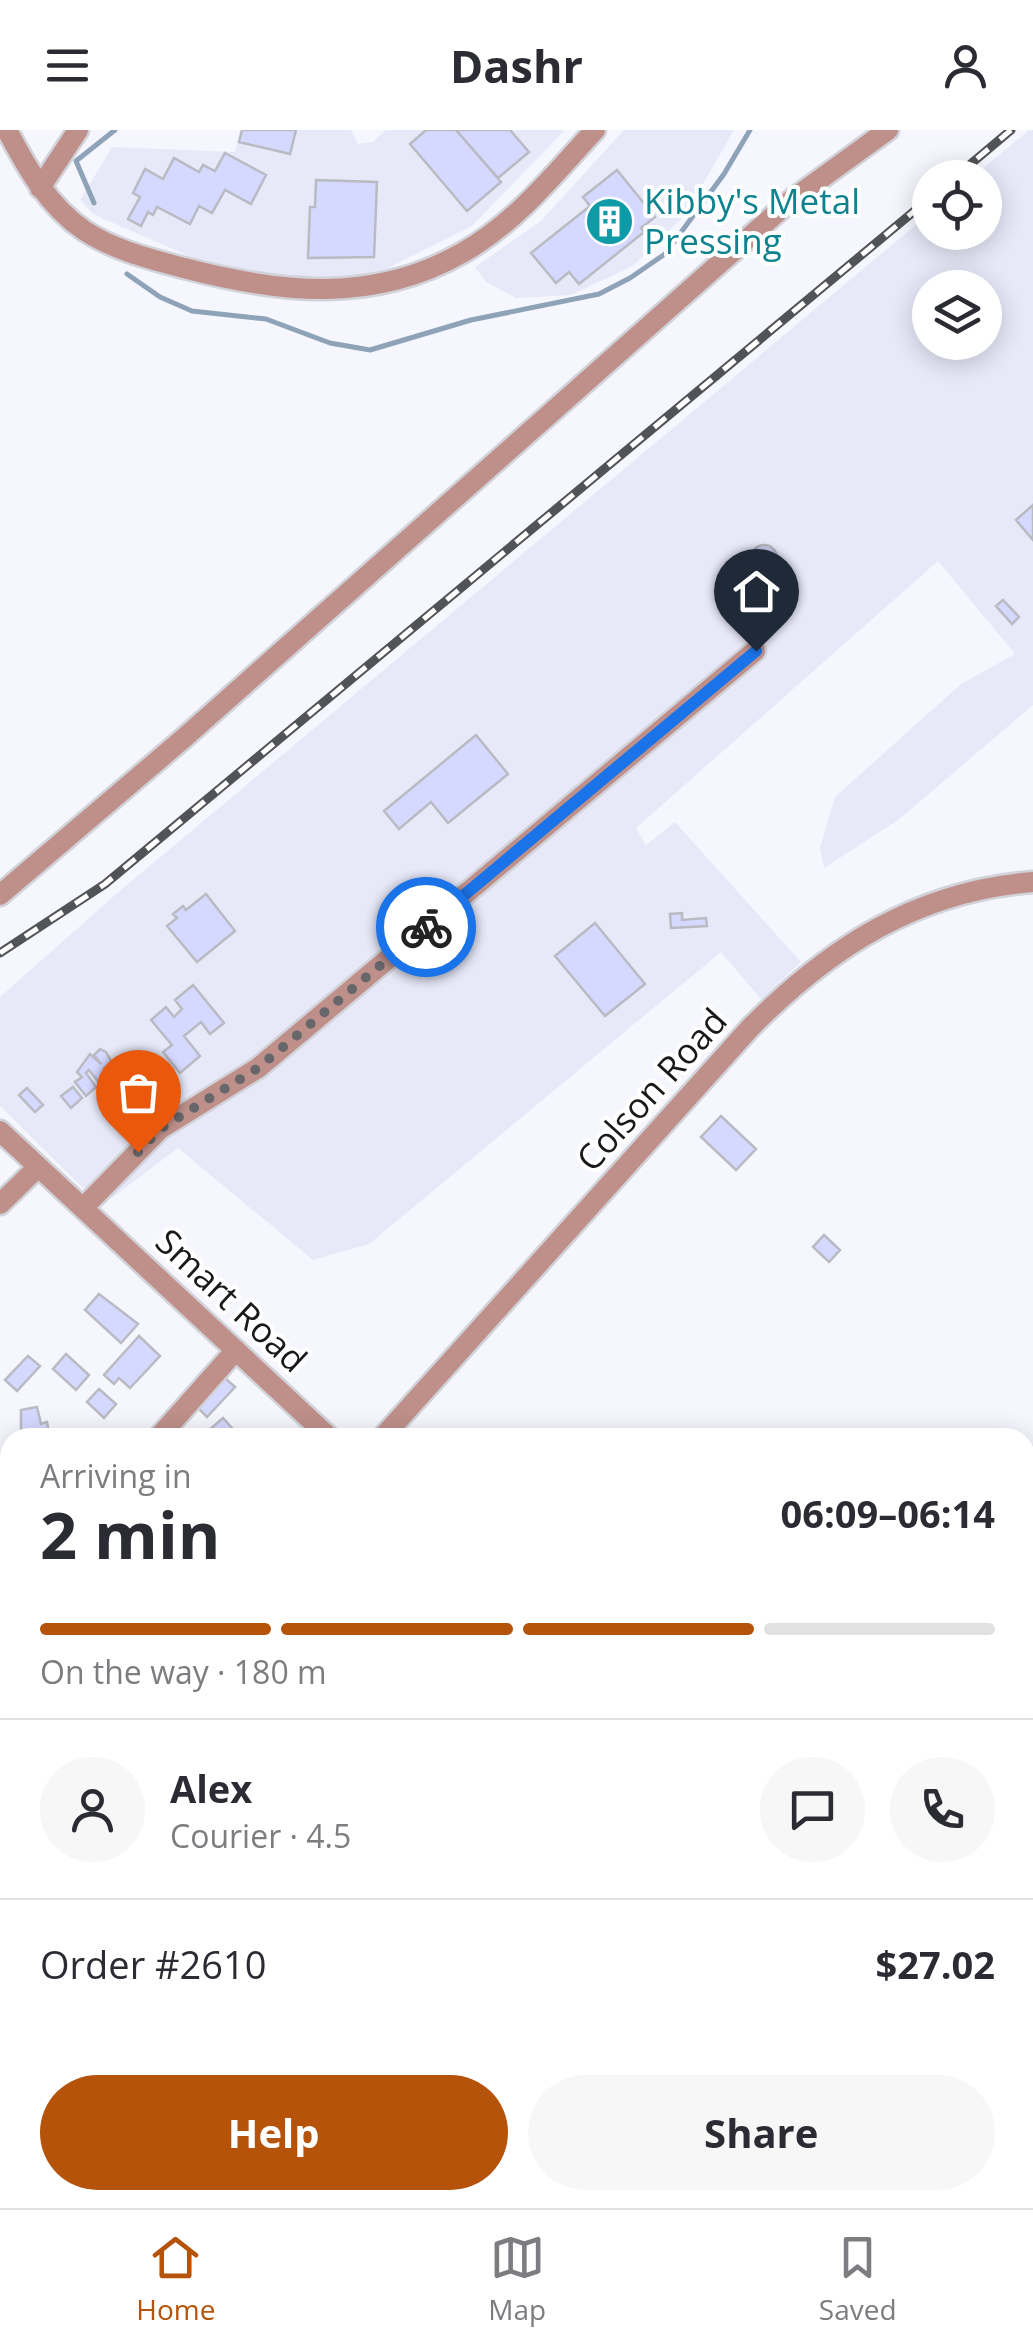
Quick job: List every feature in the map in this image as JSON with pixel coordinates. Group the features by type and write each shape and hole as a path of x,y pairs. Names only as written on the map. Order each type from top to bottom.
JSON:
{"street":[{"path":"7,130 40,188 83,230 132,253 261,286 298,291 355,290 426,271 491,235 596,130"},
{"path":"40,188 78,130"},
{"path":"0,895 184,738 790,201 888,130"},
{"path":"83,1208 160,1129 258,1068 756,651"},
{"name":"Colson Road","path":"391,1428 750,1028 796,984 846,944 901,914 962,892 1033,882"},
{"name":"Smart Road","path":"0,1131 319,1428"},
{"path":"0,1204 38,1167"},
{"path":"167,1428 236,1350"},
{"path":"0,1964 0,1987"}],"shaded area":[{"path":"241,130 351,130 358,144 373,142 386,130 565,130 472,226 366,279 277,279 216,268 93,214 80,200 112,147 235,152"},
{"path":"624,130 734,130 685,215 633,266 571,295 516,298 486,282 475,267 541,221"},
{"path":"1033,130 1033,705 898,820 824,868 820,848 835,797 961,684 1015,654 938,561 636,828 646,845 675,822 801,962 761,999 721,952 369,1244 313,1260 178,1148 101,1206 0,1106 0,997 122,889 912,228 912,250 1002,250 1002,160 993,160"}],"building":[{"path":"242,130 296,130 290,154 239,142"},
{"path":"426,130 456,130 501,182 467,211 410,144"},
{"path":"456,130 510,130 529,152 498,178"},
{"path":"225,153 266,175 251,204 225,190 212,213 199,206 190,224 157,207 153,215 148,212 141,226 128,219 140,197 133,193 145,169 163,179 174,158 199,172 203,165 215,171"},
{"name":"Kibby's Metal Pressing","path":"617,170 655,217 641,228 644,232 579,284 569,272 556,283 531,253 590,206 583,197"},
{"path":"316,180 377,182 374,257 308,258 310,207 315,207"},
{"path":"1033,505 1033,540 1016,520"},
{"path":"764,545 773,549 777,558 773,567 764,571 755,567 751,558 755,549"},
{"path":"742,563 751,567 755,576 751,585 742,589 733,585 729,576 733,567"},
{"path":"1003,600 1019,617 1012,624 996,606"},
{"path":"476,735 508,774 448,823 431,802 399,829 384,811"},
{"path":"206,894 235,931 197,962 167,926 177,918 173,914 183,906 186,910"},
{"path":"682,913 682,920 706,918 707,926 671,928 670,914"},
{"path":"595,923 645,984 605,1016 555,956"},
{"path":"193,985 224,1023 210,1034 201,1022 184,1036 200,1056 180,1073 163,1052 172,1045 151,1020 166,1007 174,1017 182,1009 175,1000"},
{"path":"100,1049 117,1071 111,1075 104,1067 108,1077 100,1084 89,1070 86,1073 96,1087 86,1096 75,1082 82,1077 77,1072 90,1054 101,1064 94,1055"},
{"path":"73,1087 82,1098 71,1108 61,1096"},
{"path":"27,1088 43,1105 35,1112 19,1095"},
{"path":"721,1116 756,1149 736,1170 701,1137"},
{"path":"824,1235 840,1250 829,1262 813,1247"},
{"path":"99,1294 138,1324 121,1343 85,1310"},
{"path":"139,1336 160,1356 130,1388 119,1378 114,1384 104,1375"},
{"path":"66,1354 89,1375 76,1390 53,1369"},
{"path":"28,1356 40,1366 17,1391 5,1380"},
{"path":"222,1375 235,1387 207,1417 195,1405"},
{"path":"99,1389 116,1404 104,1418 87,1402"},
{"path":"37,1407 41,1424 47,1422 48,1428 21,1428 21,1410"},
{"path":"223,1418 232,1428 211,1428"}],"waterway":[{"path":"94,203 76,161 115,130"},
{"path":"127,274 160,297 192,311 266,319 330,343 370,350 471,320 599,294 630,278 665,254 724,174 750,130"}],"railway":[{"path":"975,160 1011,130"},
{"path":"0,953 105,884 912,213"}],"way so far":[{"path":"138,1152 160,1129 258,1068 426,927"}],"place":[{"name":"Kibby's Metal Pressing","path":"609,222"}],"route":[{"path":"426,927 756,651"}]}
